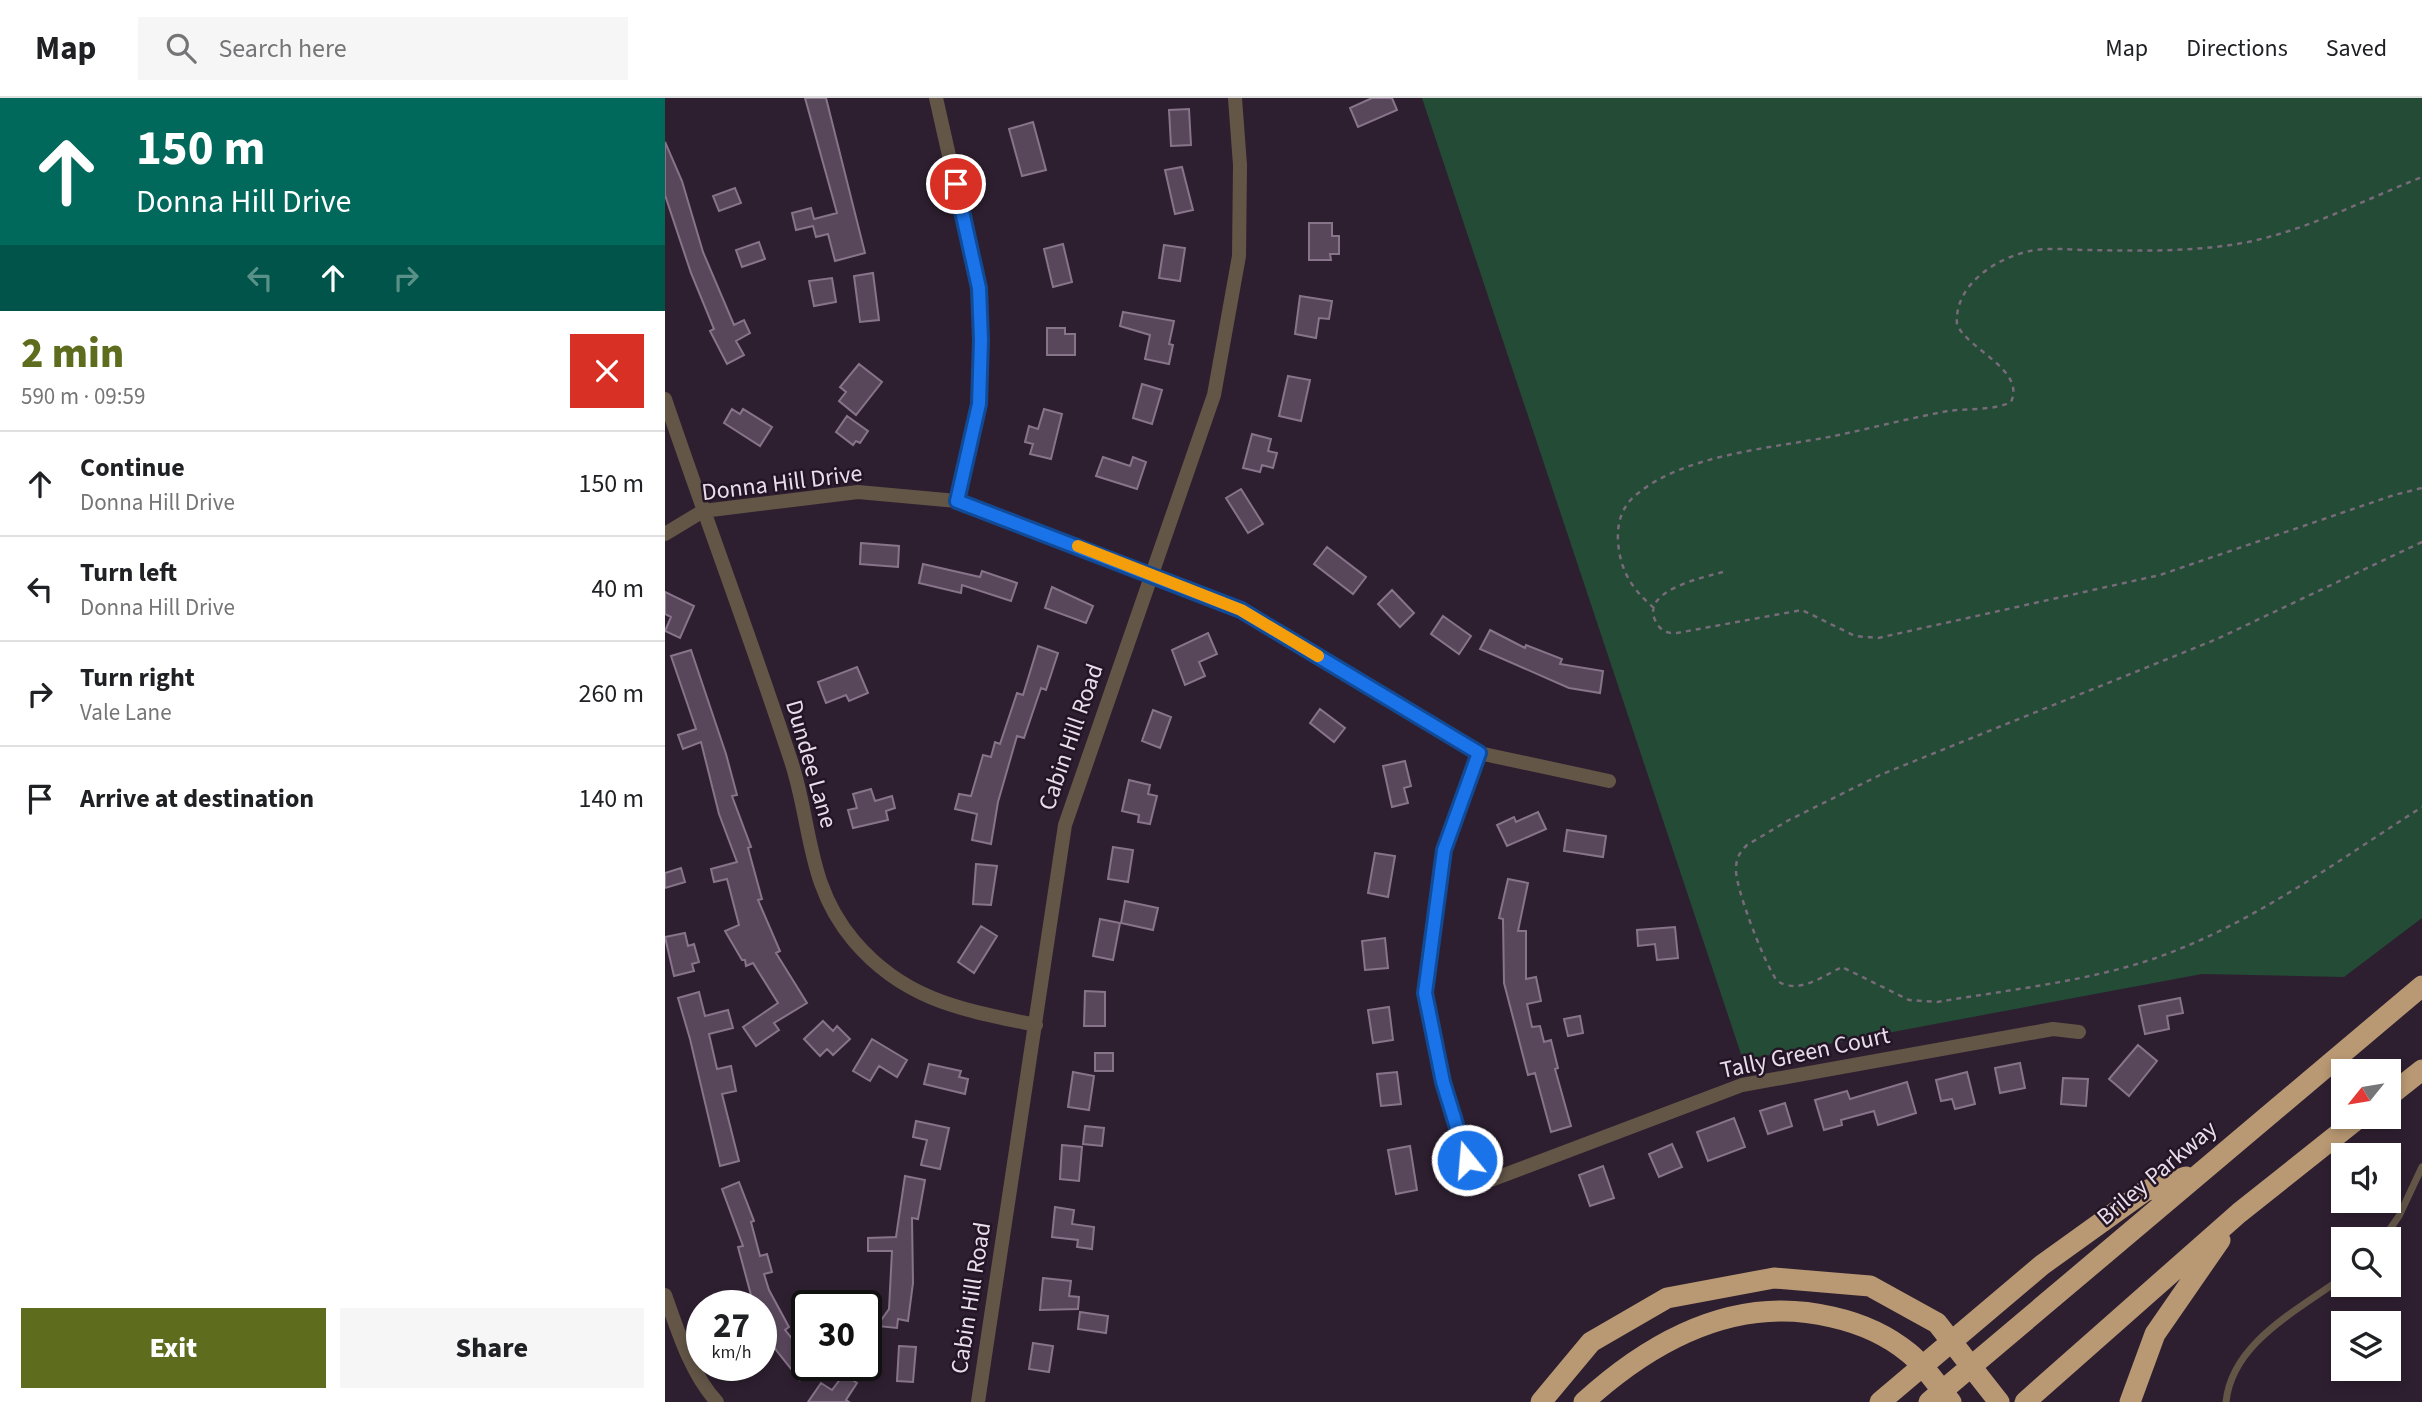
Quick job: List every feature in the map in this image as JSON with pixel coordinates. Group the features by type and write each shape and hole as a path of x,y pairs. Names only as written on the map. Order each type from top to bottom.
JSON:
{"highway":[{"name":"Briley Parkway","path":"1929,1402 2198,1172 2422,986"},
{"path":"2401,1087 2422,1070"},
{"path":"2027,1400 2239,1213 2345,1129"},
{"path":"1887,1396 2042,1265 2145,1191 2198,1172"},
{"path":"2130,1402 2155,1334 2239,1213"},
{"path":"1541,1402 1591,1342 1667,1298 1774,1278 1870,1286 1937,1323 1999,1402"},
{"path":"1584,1402 1615,1374 1651,1349 1710,1321 1759,1310 1809,1311 1860,1324 1909,1353 1951,1402"}],"street":[{"path":"936,98 979,288 979,404 957,501"},
{"name":"Cabin Hill Road","path":"978,1402 1065,825 1213,395 1237,268 1240,164 1235,98"},
{"name":"Dundee Lane","path":"665,398 793,766 822,894 854,941 900,984 951,1008 1036,1025"},
{"name":"Donna Hill Drive","path":"665,534 703,511 858,492 957,501 1151,573 1241,610 1479,753 1609,781"},
{"name":"Tally Green Court","path":"1479,753 1444,850 1425,993 1443,1082 1475,1186 1742,1085 2053,1029 2079,1032"},
{"path":"665,1295 679,1336 709,1393 717,1402"}],"lane":[{"path":"2391,1227 2422,1167"},
{"path":"2226,1402 2232,1374 2248,1349 2331,1286"}],"path":[{"path":"2422,177 2301,228 2244,242 2175,249 2047,248 2002,259 1972,284 1959,306 1957,319 1963,336 2003,370 2012,391 2011,402 1931,414 1746,452 1685,468 1652,484 1626,507 1619,519 1618,532 1620,557 1627,579 1654,608 1656,623 1670,634 1803,610 1856,636 1878,638 2160,575 2394,495 2422,488"},
{"path":"2422,542 2206,643 1840,793 1748,845 1738,857 1736,874 1758,939 1774,977 1780,983 1792,986 1805,983 1842,967 1909,1000 1937,1003 2117,970 2182,948 2301,883 2422,807"},
{"path":"1654,608 1668,590 1723,572"}],"green space":[{"path":"1422,98 2422,98 2422,918 2344,977 2202,974 1743,1060"}],"building":[{"path":"805,98 826,98 865,253 835,261 828,234 816,237 813,226 796,230 792,213 811,208 814,219 837,213"},
{"path":"1372,98 1392,98 1397,110 1358,127 1350,108"},
{"path":"1189,109 1191,145 1171,146 1169,110"},
{"path":"1033,122 1046,170 1022,176 1009,129"},
{"path":"665,142 682,181 703,252 734,325 744,320 750,333 736,341 744,355 727,364 710,331 714,329 691,273 665,195"},
{"path":"1182,167 1193,210 1175,214 1165,170"},
{"path":"735,188 741,203 719,211 713,196"},
{"path":"1309,223 1332,223 1332,236 1339,236 1339,254 1330,254 1331,260 1309,260"},
{"path":"759,242 765,259 742,267 736,250"},
{"path":"1063,244 1072,282 1053,287 1044,249"},
{"path":"1164,245 1185,248 1180,281 1159,278"},
{"path":"873,273 879,320 860,322 854,276"},
{"path":"832,278 836,302 814,306 809,281"},
{"path":"1300,296 1332,301 1329,319 1319,318 1316,338 1295,334"},
{"path":"1123,312 1174,321 1169,344 1173,345 1169,364 1145,359 1150,335 1120,326"},
{"path":"1047,328 1065,328 1065,334 1075,334 1075,355 1047,355"},
{"path":"859,364 882,382 856,415 839,401 846,392 840,387"},
{"path":"1288,376 1310,380 1301,421 1279,416"},
{"path":"1142,384 1162,390 1152,424 1133,418"},
{"path":"732,409 740,414 743,409 772,427 760,446 724,423"},
{"path":"1044,409 1062,414 1051,459 1030,454 1033,444 1025,442 1029,426 1038,429"},
{"path":"847,416 868,431 860,443 856,441 853,445 836,432"},
{"path":"1252,434 1271,439 1268,451 1277,453 1273,468 1262,465 1260,472 1243,468"},
{"path":"1103,457 1130,466 1133,457 1146,462 1137,489 1096,476"},
{"path":"1241,489 1263,524 1248,533 1226,498"},
{"path":"861,543 899,546 898,567 860,564"},
{"path":"1327,547 1366,577 1353,594 1314,564"},
{"path":"923,564 980,577 982,571 1017,583 1011,601 962,585 961,593 919,583"},
{"path":"1052,587 1093,606 1086,623 1045,608"},
{"path":"1392,590 1414,613 1400,627 1378,604"},
{"path":"665,592 694,606 680,638 665,631 671,617 665,614"},
{"path":"1443,616 1471,636 1459,654 1431,634"},
{"path":"1490,630 1525,648 1526,645 1562,659 1560,664 1603,671 1600,693 1569,688 1480,649"},
{"path":"1208,633 1217,654 1199,662 1205,676 1185,685 1172,650"},
{"path":"1038,646 1058,653 1046,690 1041,688 1024,738 1017,736 998,802 991,844 972,840 977,814 955,809 959,794 971,796 983,755 991,757 995,742 1000,744 1017,693 1023,695"},
{"path":"691,650 726,754 737,795 732,796 751,847 748,848 762,899 758,900 780,951 776,953 807,1003 774,1023 779,1030 756,1046 743,1027 778,1003 753,963 746,966 745,960 742,960 725,931 739,925 727,879 714,882 711,869 737,862 719,814 701,742 683,749 678,735 696,729 671,656"},
{"path":"857,667 868,693 849,701 846,695 826,703 818,682"},
{"path":"1320,709 1345,728 1334,742 1310,723"},
{"path":"1153,710 1171,717 1160,748 1142,741"},
{"path":"1405,761 1411,786 1404,788 1408,803 1392,807 1383,766"},
{"path":"1129,780 1150,785 1148,794 1157,796 1150,824 1138,822 1139,815 1122,811"},
{"path":"871,789 875,801 892,796 895,808 886,811 888,820 853,828 848,810 857,808 853,794"},
{"path":"1538,812 1546,829 1507,846 1497,825 1514,817 1516,822"},
{"path":"1567,830 1606,836 1603,857 1564,851"},
{"path":"1113,847 1133,850 1128,882 1108,879"},
{"path":"1375,853 1395,856 1388,897 1368,893"},
{"path":"976,864 997,866 991,905 973,904"},
{"path":"681,868 685,882 665,888 665,873"},
{"path":"1508,879 1528,883 1518,931 1526,931 1526,979 1536,977 1541,1001 1527,1004 1532,1027 1540,1026 1544,1042 1551,1040 1558,1068 1555,1069 1571,1126 1551,1132 1535,1073 1528,1075 1504,983 1503,919 1499,918"},
{"path":"1125,901 1158,908 1153,930 1121,923"},
{"path":"1100,919 1120,923 1113,960 1093,956"},
{"path":"981,926 997,936 974,973 958,962"},
{"path":"1675,927 1678,958 1657,960 1655,944 1638,946 1637,930"},
{"path":"685,933 688,946 694,944 699,962 692,964 694,971 674,976 665,937"},
{"path":"1385,938 1388,968 1365,970 1362,941"},
{"path":"1085,991 1105,992 1105,1026 1084,1026"},
{"path":"699,992 705,1016 728,1010 733,1028 709,1034 717,1069 731,1066 736,1091 722,1094 739,1161 720,1166 678,998"},
{"path":"2180,998 2183,1013 2167,1016 2169,1029 2145,1034 2139,1006"},
{"path":"1389,1007 1393,1040 1373,1043 1368,1010"},
{"path":"1580,1016 1583,1033 1568,1036 1564,1019"},
{"path":"823,1021 833,1031 837,1026 850,1039 833,1055 827,1049 820,1056 804,1039"},
{"path":"872,1039 907,1060 897,1077 879,1066 870,1081 853,1071"},
{"path":"2138,1045 2157,1061 2129,1096 2109,1079"},
{"path":"1095,1053 1113,1053 1113,1071 1095,1071"},
{"path":"2020,1063 2025,1088 2000,1093 1995,1068"},
{"path":"929,1064 961,1071 959,1077 968,1079 965,1094 924,1084"},
{"path":"1073,1072 1094,1076 1089,1110 1068,1107"},
{"path":"1397,1072 1401,1104 1381,1106 1377,1074"},
{"path":"1967,1072 1975,1104 1955,1109 1952,1099 1941,1101 1936,1080"},
{"path":"2063,1078 2088,1079 2086,1106 2061,1104"},
{"path":"1907,1082 1916,1113 1878,1125 1874,1111 1841,1120 1842,1125 1824,1130 1815,1100 1847,1091 1850,1099"},
{"path":"1785,1103 1792,1126 1768,1134 1760,1111"},
{"path":"1734,1118 1745,1147 1708,1161 1697,1132"},
{"path":"916,1121 949,1128 940,1169 921,1165 927,1140 913,1137"},
{"path":"1085,1126 1104,1128 1102,1146 1083,1144"},
{"path":"1672,1144 1682,1167 1659,1177 1649,1154"},
{"path":"1062,1145 1082,1147 1079,1181 1060,1179"},
{"path":"1410,1146 1417,1190 1396,1194 1388,1150"},
{"path":"1603,1166 1614,1198 1590,1206 1579,1175"},
{"path":"905,1176 925,1180 918,1219 912,1218 913,1283 908,1321 898,1319 897,1328 882,1326 882,1319 889,1309 892,1251 868,1251 868,1238 896,1237"},
{"path":"739,1182 754,1221 751,1222 760,1256 767,1254 772,1272 764,1274 769,1290 750,1290 738,1247 743,1246 722,1189"},
{"path":"1055,1207 1074,1210 1072,1224 1094,1227 1092,1249 1077,1247 1078,1240 1052,1237"},
{"path":"1043,1278 1071,1281 1069,1296 1079,1297 1078,1309 1040,1310"},
{"path":"777,1305 789,1327 785,1330 791,1337 791,1369 777,1351"},
{"path":"1080,1312 1108,1316 1106,1333 1078,1329"},
{"path":"1033,1343 1053,1346 1049,1372 1029,1369"},
{"path":"899,1346 916,1347 913,1382 897,1381"},
{"path":"839,1381 857,1383 846,1400 849,1402 808,1402 821,1383 832,1390"}],"slow traffic":[{"path":"1078,546 1241,610 1318,656"}],"route":[{"path":"956,184 979,288 981,340 979,404 957,501 1151,573 1241,610 1479,753 1444,850 1425,993 1443,1082 1467,1160"}]}
